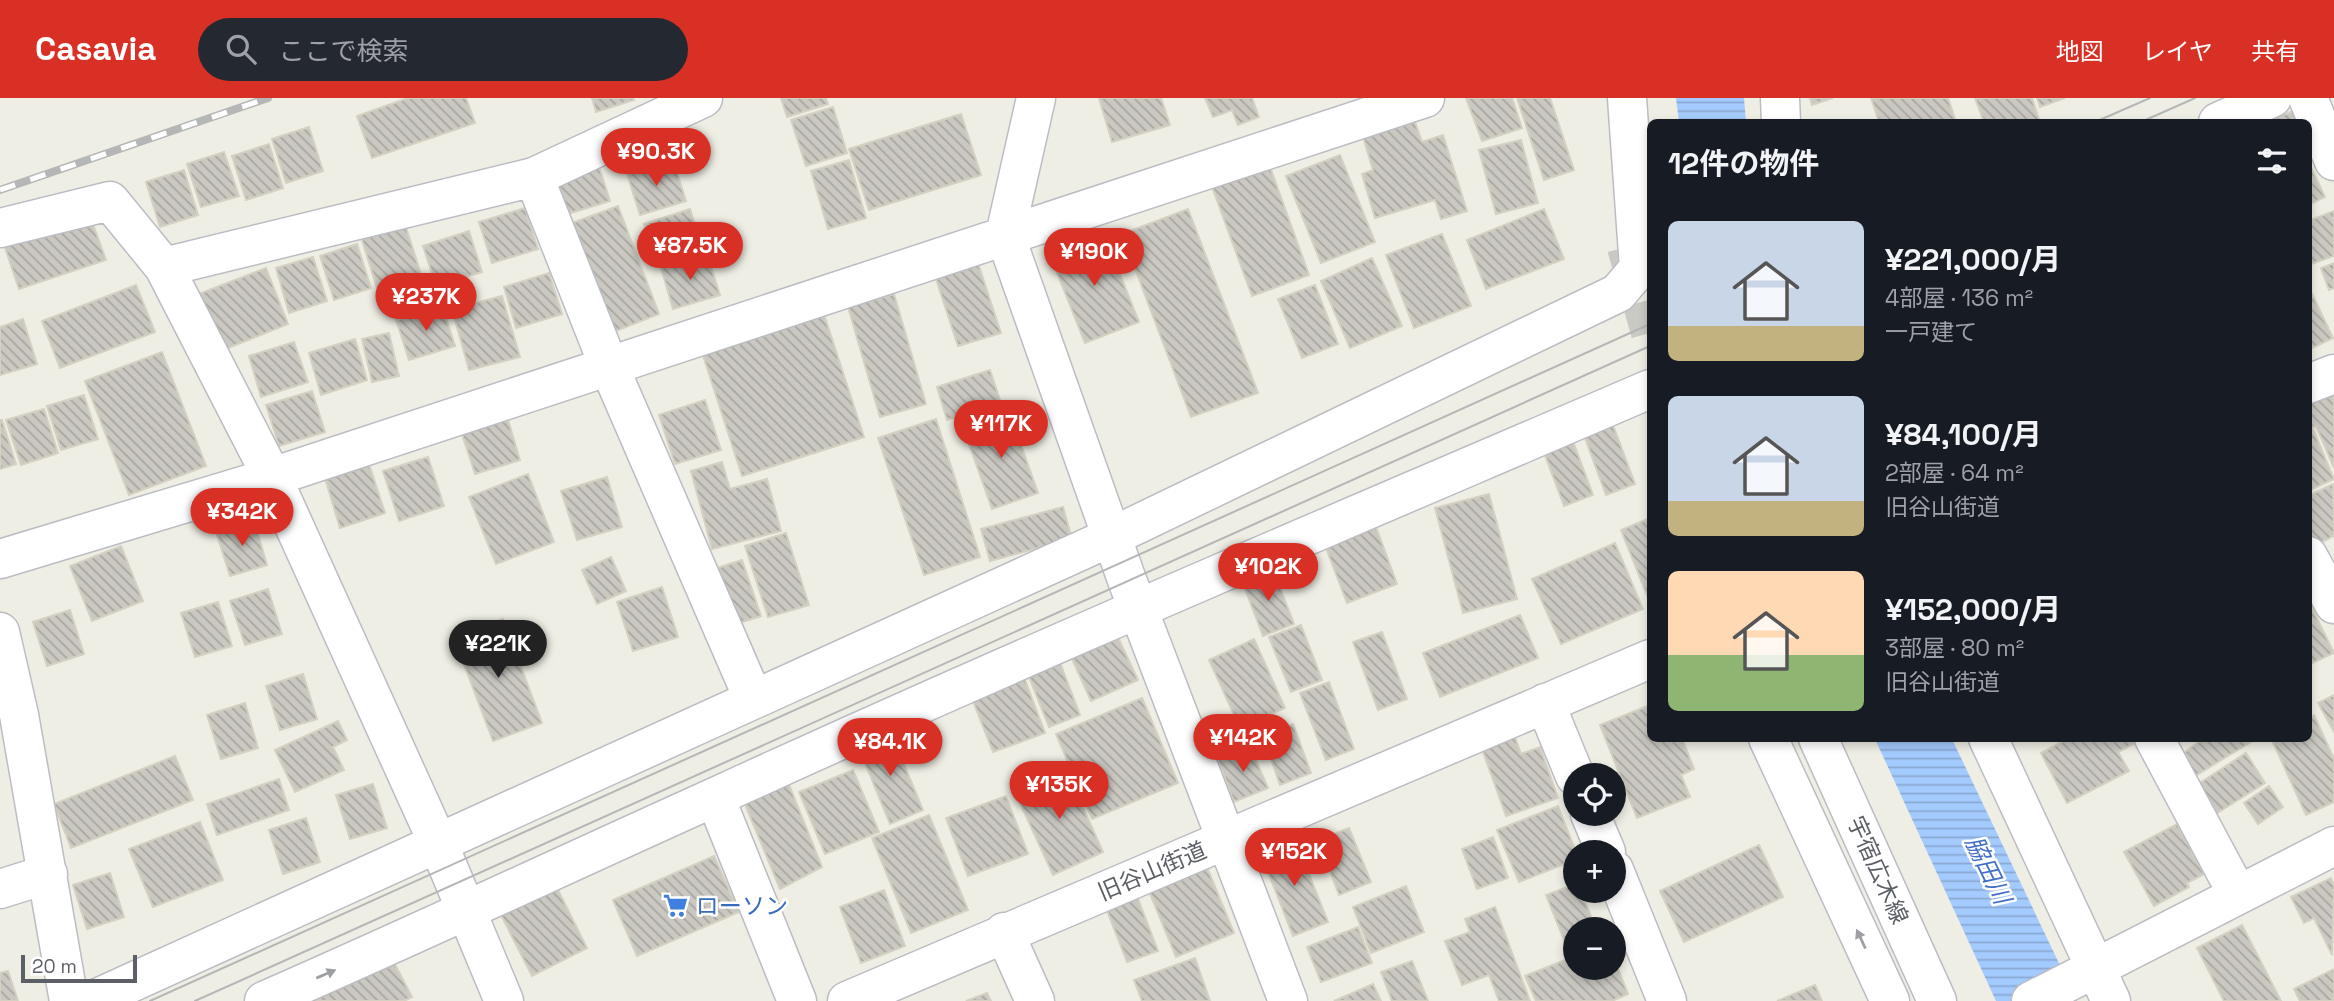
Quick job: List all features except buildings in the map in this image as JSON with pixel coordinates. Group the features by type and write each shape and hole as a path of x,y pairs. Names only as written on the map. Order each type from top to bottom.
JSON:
{"street":[{"path":"164,267 534,177 703,98"},
{"path":"1036,98 1005,235 1111,537 1288,1001"},
{"path":"0,559 272,477 608,364 1425,98"},
{"path":"91,1001 1111,537 1618,293 1639,268 1627,98"},
{"path":"1780,98 1781,119"},
{"path":"2225,119 2272,98"},
{"path":"2308,98 2334,161"},
{"path":"534,177 608,364 753,698"},
{"path":"0,228 110,201 164,267 272,477 438,843 504,1001"},
{"path":"2312,382 2334,374"},
{"path":"264,1001 467,913 715,797 1140,608 1647,390"},
{"path":"2312,563 2334,604"},
{"path":"0,632 48,874 69,1001"},
{"name":"旧谷山街道","path":"847,1001 1647,660"},
{"path":"1545,703 1570,763"},
{"path":"1770,742 1889,1001"},
{"name":"宇宿広木線","path":"1820,742 1937,1001"},
{"path":"1990,742 2093,983"},
{"path":"2156,742 2238,895"},
{"path":"715,797 797,1001"},
{"path":"2031,1001 2093,983 2238,895 2334,847"},
{"path":"0,889 48,874"},
{"path":"1626,900 1667,1001"},
{"path":"1004,932 1035,1001"}],"water":[{"path":"1676,98 1744,98 1746,119 1679,119"},
{"name":"脇田川","path":"1876,742 1953,742 2077,1001 1996,1001"}],"tunnel":[{"path":"1626,247 1647,322"}],"tram line":[{"path":"2102,119 2150,98"},
{"path":"2148,119 2195,98"},
{"path":"150,1001 1647,325"},
{"path":"195,1001 1647,347"}],"railway":[{"path":"0,190 268,98"}],"place":[{"name":"ローソン","path":"676,906"}]}
